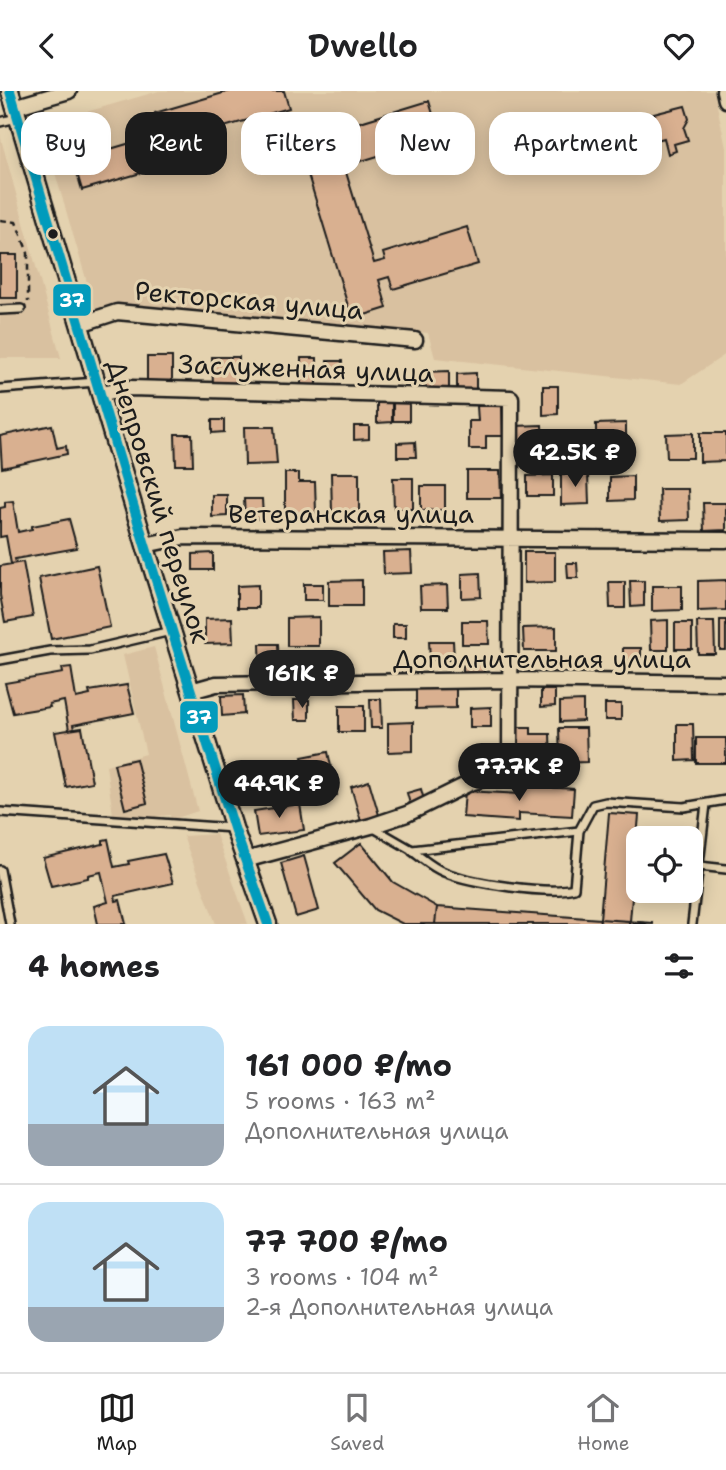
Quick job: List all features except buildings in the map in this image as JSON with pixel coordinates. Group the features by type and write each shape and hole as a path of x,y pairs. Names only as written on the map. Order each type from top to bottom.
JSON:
{"street":[{"path":"14,105 69,91"},
{"path":"724,91 726,100"},
{"name":"Днепровский переулок","path":"14,105 145,545 234,828 268,924"},
{"name":"Ректорская улица","path":"80,324 117,312 415,340"},
{"name":"Заслуженная улица","path":"99,388 511,398 510,538"},
{"name":"Ветеранская улица","path":"145,545 183,537 726,540"},
{"path":"245,860 372,826 407,814 470,783 510,771 510,538"},
{"name":"Дополнительная улица","path":"191,691 216,684 509,680 726,683"}],"lane":[{"path":"0,122 14,105"},
{"path":"0,310 21,309"},
{"path":"0,389 99,388"},
{"path":"0,660 50,651 90,650 173,630"},
{"path":"372,826 444,872 530,890 562,891 574,888 579,831 593,805 606,802 684,807 726,800"},
{"path":"703,831 706,804"},
{"path":"0,812 234,828"},
{"path":"412,851 579,831"},
{"path":"703,866 726,869"},
{"path":"0,870 10,924"},
{"path":"692,924 695,903"}],"path":[{"path":"0,220 16,222 28,253 30,297 21,309"}],"shaded area":[{"path":"159,91 714,91 726,148 726,354 681,384 435,358 428,333 119,306 96,313 56,175 111,175 111,112 86,112"},
{"path":"0,135 61,358 0,358"},
{"path":"154,647 198,811 171,820 170,815 114,822 106,765 146,754 123,655"},
{"path":"216,834 248,924 216,924 183,836"}],"transit line":[{"name":"37","path":"10,91 145,545 234,828 268,924"}]}
